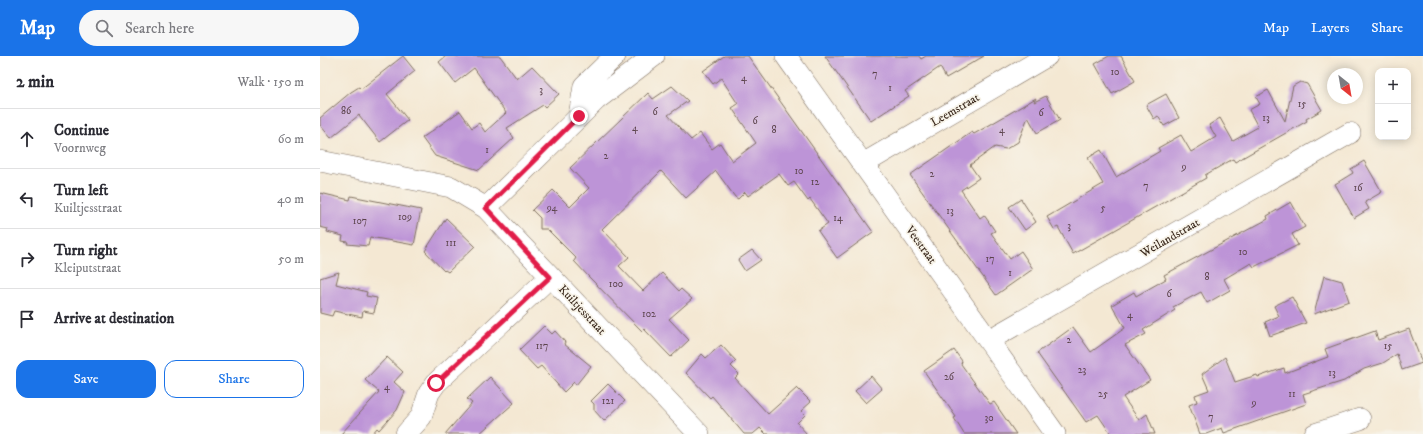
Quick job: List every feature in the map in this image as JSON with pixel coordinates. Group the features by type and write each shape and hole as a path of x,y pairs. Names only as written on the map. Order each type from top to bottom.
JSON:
{"street":[{"path":"579,116 584,86 614,56"},
{"path":"486,208 579,116 642,64 654,56"},
{"name":"Veestraat","path":"786,56 1055,434"},
{"name":"Leemstraat","path":"863,164 1047,56"},
{"name":"Weilandstraat","path":"989,340 1350,133"},
{"name":"Kuiltjesstraat","path":"320,161 452,187 486,208 699,434"},
{"path":"407,434 421,417 429,393 436,383 550,277"},
{"path":"1315,434 1360,419"}],"building":[{"path":"403,56 415,71 387,94 408,120 380,142 359,115 331,138 320,125 320,118 351,92 359,87 361,89"},
{"path":"446,56 500,56 517,79 532,66 559,94 545,107 543,105 507,128 514,138 479,170 435,156 422,138 460,111 472,128 479,123 485,132 506,113 474,68 455,83 439,62"},
{"path":"724,56 748,56 873,232 837,258 818,231 828,224 810,199 808,201 794,182 788,186 779,174 748,196 745,192 738,199 716,171 686,198 661,171 602,229 629,257 619,266 643,291 662,273 679,291 681,289 692,299 669,319 689,340 671,357 644,329 642,331 589,277 574,261 576,258 547,229 540,229 540,218 532,210 553,190 570,207 589,188 570,168 648,93 653,99 672,86 688,101 668,115 691,140 700,133 712,149 720,143 732,161 756,143 732,108 738,104 721,78 713,84 703,71"},
{"path":"825,56 919,56 921,59 926,56 984,56 946,78 940,67 905,91 909,96 871,121"},
{"path":"1109,56 1121,56 1135,81 1112,94 1095,64"},
{"path":"1300,82 1307,84 1322,110 1306,119 1307,121 1235,162 1233,159 1205,175 1206,178 1073,254 1058,227 1054,229 1047,217 1103,184 1088,158 1101,150 1116,177 1160,151 1158,148 1181,135 1191,152 1216,137 1209,125 1220,118 1233,141 1258,127 1249,110 1260,104 1256,97 1268,90 1285,121 1293,86"},
{"path":"1166,94 1179,118 1164,126 1158,116 1154,119 1146,105"},
{"path":"1046,96 1060,120 1037,133 1028,117 1018,142 1006,149 995,147 970,165 979,178 961,190 980,218 984,215 995,231 991,233 1010,259 1021,251 1033,269 996,295 910,175 972,132 974,134 1036,98 1034,102"},
{"path":"1364,161 1382,192 1365,202 1369,209 1354,218 1335,184 1353,173 1351,169"},
{"path":"320,193 350,200 351,196 421,210 414,245 370,237 368,246 347,244 348,242 342,241 343,236 327,232 328,229 320,227"},
{"path":"1021,199 1036,222 1025,230 1009,207"},
{"path":"1291,202 1305,227 1292,234 1298,245 1254,267 1251,263 1224,279 1230,290 1207,303 1201,292 1173,307 1175,310 1143,330 1146,334 1125,345 1150,380 1123,397 1139,420 1147,414 1155,434 1111,434 1098,415 1086,422 1037,353 1073,327 1091,352 1125,328 1112,305 1134,292 1136,296 1166,279 1164,275 1268,219 1267,216"},
{"path":"446,218 475,246 448,272 445,270 444,271 425,251"},
{"path":"752,250 761,260 745,271 738,260"},
{"path":"339,272 336,284 367,292 366,296 377,298 374,313 363,311 362,317 334,311 332,316 320,313 320,278"},
{"path":"1324,276 1342,281 1349,301 1314,314"},
{"path":"1292,297 1306,323 1270,336 1265,322 1279,316 1274,306"},
{"path":"544,326 552,334 555,331 565,342 564,344 591,366 576,385 574,382 564,392 541,366 537,369 519,350"},
{"path":"1409,329 1422,363 1402,370 1397,354 1383,363 1364,369 1344,381 1303,394 1306,404 1224,433 1222,428 1206,434 1200,434 1189,405 1197,402 1195,395 1209,390 1202,374 1225,357 1235,382 1257,375 1258,377 1284,368 1285,373 1328,357 1325,349 1375,331 1378,340"},
{"path":"721,345 736,361 731,366 739,374 735,378 768,414 797,388 811,402 801,411 805,415 797,423 807,434 766,434 760,428 753,434 744,434 712,396 710,398 686,373 702,354 706,358"},
{"path":"954,350 962,361 961,364 990,404 994,402 1016,434 964,434 954,418 956,417 924,371"},
{"path":"387,357 403,372 394,382 405,392 397,410 379,430 377,428 372,434 341,434 379,392 365,380"},
{"path":"871,376 882,389 866,403 855,391"},
{"path":"490,377 514,403 479,434 445,434 472,403 467,399"},
{"path":"608,384 625,401 604,421 594,410 594,404 591,401"}],"route":[{"path":"436,383 550,277 486,208 579,116"}]}
